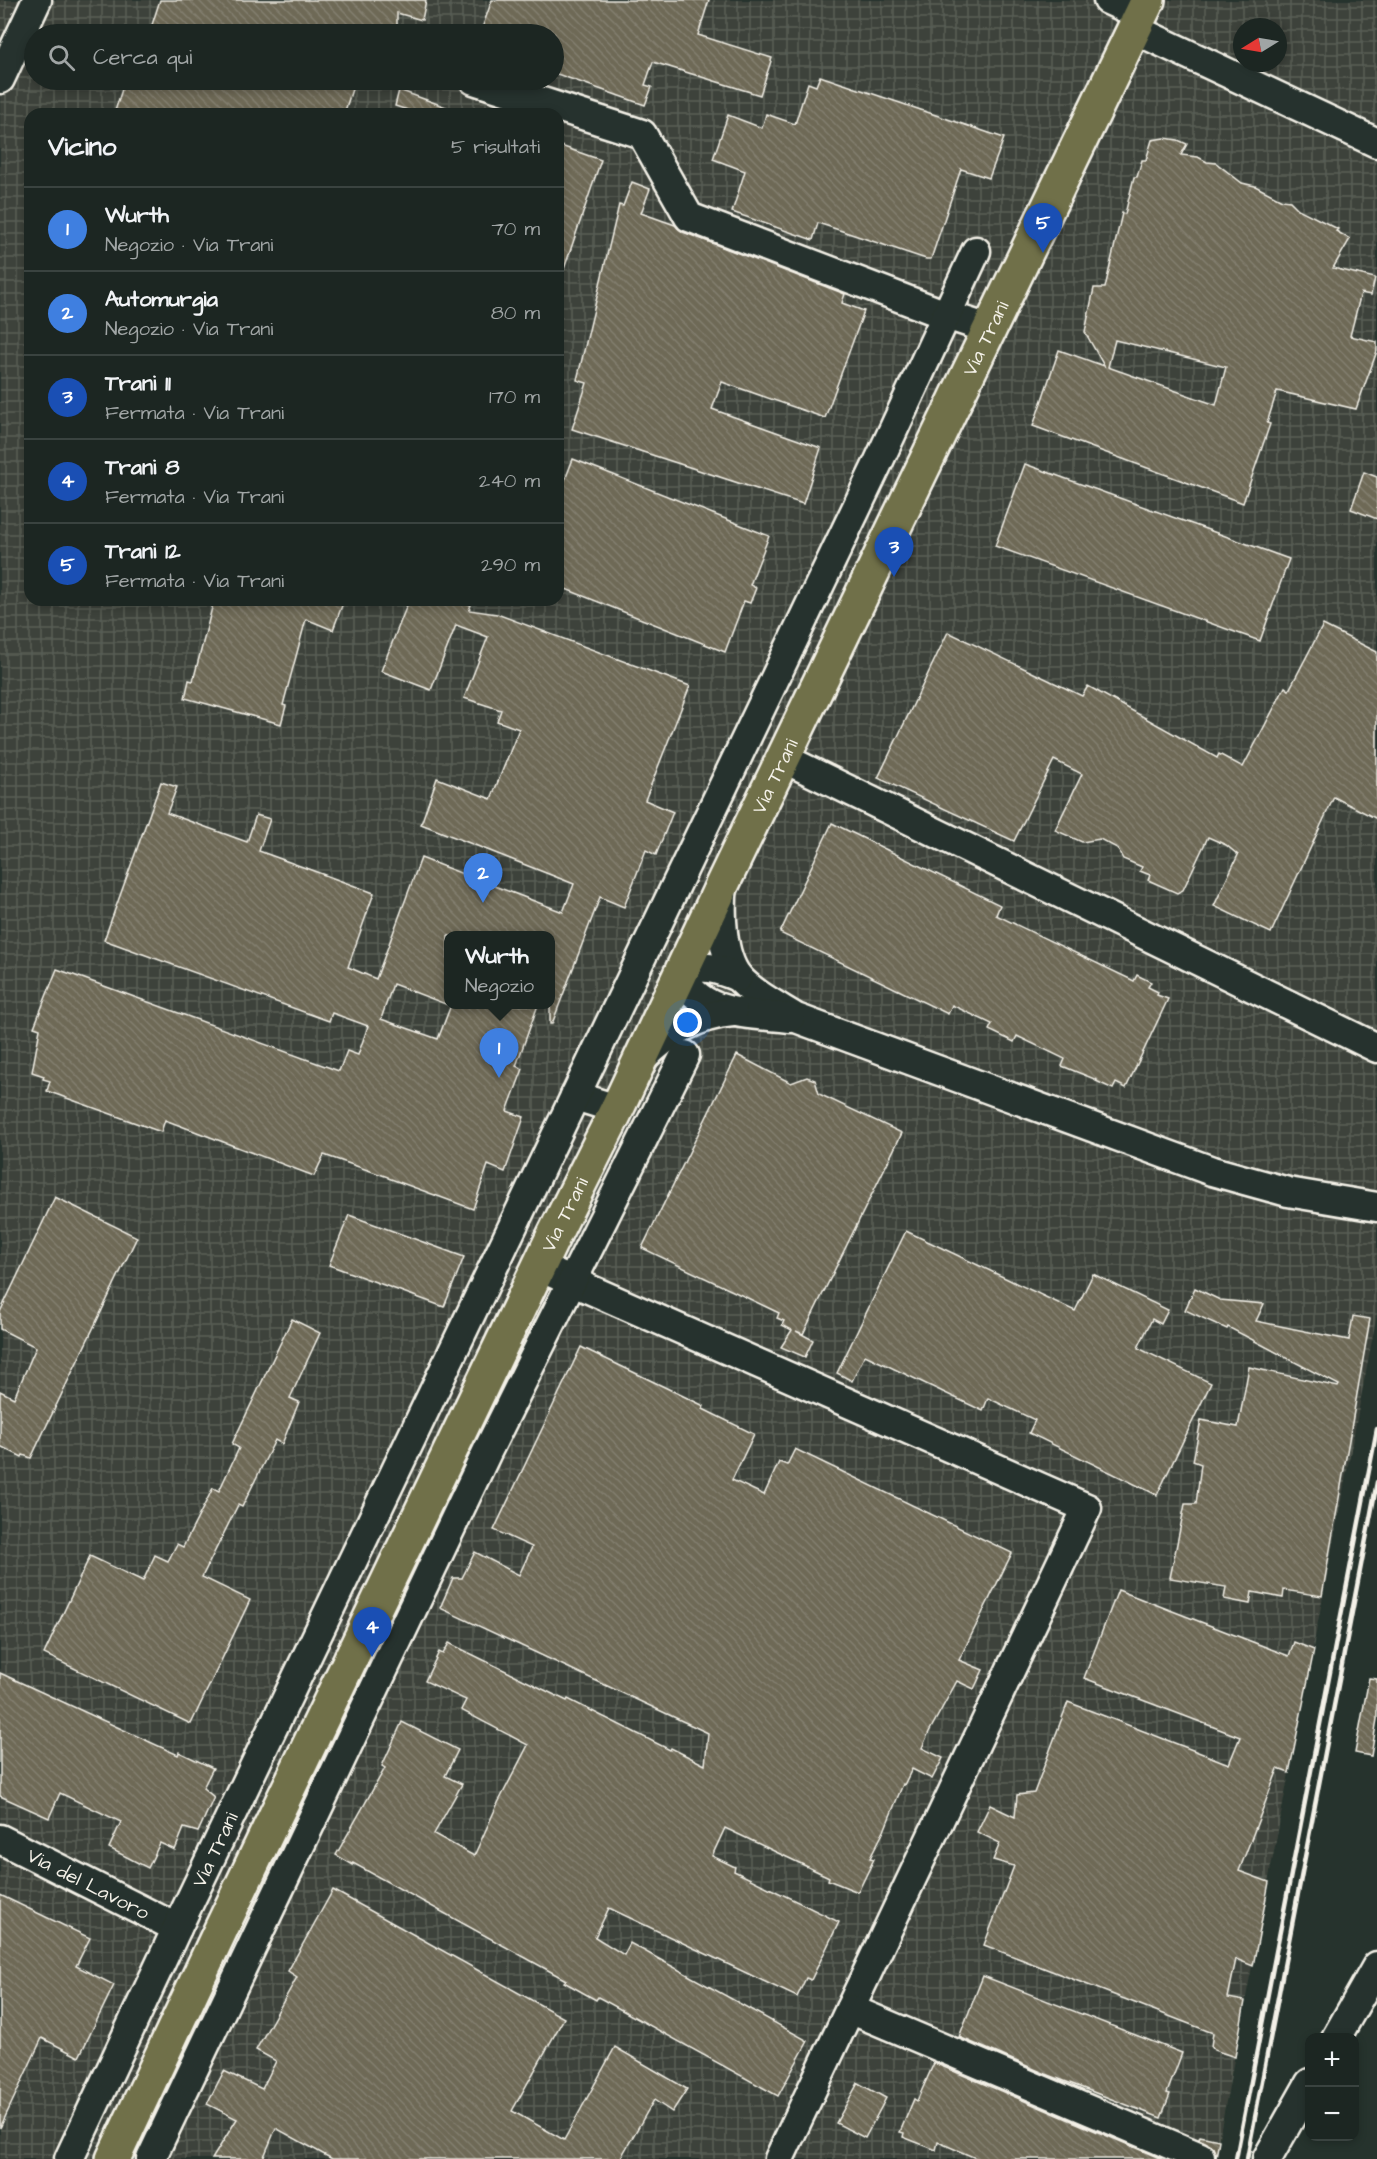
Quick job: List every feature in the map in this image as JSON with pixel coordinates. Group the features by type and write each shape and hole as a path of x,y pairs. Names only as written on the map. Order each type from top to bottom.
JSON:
{"main road":[{"name":"Via Trani","path":"113,2159 401,1553 617,1109 723,883 1141,15"}],"street":[{"path":"26,24 37,0"},
{"path":"1108,0 1141,15 1377,143"},
{"path":"0,79 24,28"},
{"path":"505,90 561,108"},
{"path":"564,109 642,134 689,218 989,329"},
{"name":"Via Trani","path":"69,2159 976,251"},
{"path":"783,758 1377,1048"},
{"path":"719,794 759,808"},
{"path":"723,883 723,930 729,958 738,977"},
{"path":"795,1018 738,977 708,968 695,968 681,972 688,988 703,1001 716,1007 795,1018 1179,1160 1246,1182 1377,1208"},
{"path":"639,1062 671,1033 693,1021 717,1014 740,1011"},
{"path":"151,2159 487,1452 549,1332 685,1055"},
{"path":"575,1096 617,1109"},
{"path":"539,1267 1087,1508 779,2159"},
{"path":"362,1541 401,1553"},
{"path":"370,1618 403,1629"},
{"name":"Via del Lavoro","path":"0,1839 177,1928"},
{"path":"1338,2033 1377,1966"},
{"path":"850,2009 1200,2157 1200,2159"},
{"path":"1267,2159 1308,2087"}],"shaded area":[{"path":"0,0 1377,0 1377,1314 1215,2159 0,2159"}],"building":[{"path":"160,0 426,0 422,20 397,13 397,24 152,24"},
{"path":"492,0 709,0 698,35 772,58 760,95 653,62 645,85 652,87 645,105 564,77 564,24 484,24"},
{"path":"820,76 1004,138 989,178 961,169 931,259 818,223 813,240 732,212 745,171 713,159 728,115 762,128 766,114 795,124 808,83 816,86"},
{"path":"122,90 352,90 346,108 116,108"},
{"path":"399,90 449,108 401,108 395,106"},
{"path":"1164,138 1187,144 1181,155 1198,157 1207,162 1216,163 1242,183 1255,186 1282,200 1290,201 1298,209 1338,229 1336,231 1350,239 1333,268 1375,278 1371,295 1361,293 1350,336 1377,342 1377,351 1356,409 1277,391 1267,423 1270,424 1243,503 1033,426 1059,350 1104,366 1085,332 1094,288 1105,288 1122,213 1125,214 1134,177 1137,177 1142,160 1146,160 1152,140","holes":["1115,340 1226,367 1216,405 1108,367"]},
{"path":"564,147 601,160 564,269"},
{"path":"632,182 650,189 641,213 675,225 683,232 845,294 842,303 864,311 825,418 722,382 712,409 821,448 803,504 572,429 587,383 577,380 619,205 623,206"},
{"path":"573,459 769,536 750,585 756,588 750,603 744,601 725,652 564,588 564,482"},
{"path":"1025,464 1289,559 1260,641 995,546"},
{"path":"1364,472 1377,477 1377,519 1351,509"},
{"path":"212,606 342,606 333,630 306,619 283,705 286,706 281,724 185,698 189,680 193,681"},
{"path":"407,606 471,606 469,610 497,614 690,686 645,800 673,812 656,855 646,850 624,907 600,897 552,1024 550,1024 550,1009 555,1009 555,931 444,931 444,1003 393,984 381,1019 438,1039 449,1009 537,1009 516,1066 523,1069 507,1111 524,1117 505,1172 488,1165 473,1209 324,1155 314,1176 165,1120 161,1132 47,1091 50,1081 32,1072 40,1029 34,1027 57,969 339,1071 347,1051 358,1055 368,1026 332,1013 329,1021 104,940 161,782 177,787 167,813 247,842 256,815 270,819 259,851 374,893 348,967 376,979 421,858 563,912 574,884 421,824 437,778 491,799 519,729 497,721 501,710 464,698 488,637 456,625 431,690 381,671"},
{"path":"1323,625 1377,652 1377,819 1334,797 1271,933 1214,906 1238,855 1226,845 1208,837 1183,890 1177,893 1148,880 1150,875 1140,871 1142,867 1123,859 1117,848 1100,839 1082,842 1055,830 1082,774 1054,760 1014,841 878,778 948,632 1082,696 1088,686 1217,758 1219,754 1243,767 1285,687 1289,690"},
{"path":"832,823 1000,905 996,915 1134,981 1137,975 1151,982 1148,987 1158,992 1157,995 1168,999 1126,1088 1116,1083 1113,1089 1062,1066 1065,1059 1017,1036 1014,1042 989,1030 992,1024 952,1005 948,1014 780,933"},
{"path":"737,1055 791,1083 807,1077 815,1080 819,1094 902,1133 803,1334 796,1331 813,1340 805,1357 781,1347 792,1330 782,1325 784,1321 777,1318 779,1313 642,1248"},
{"path":"55,1197 137,1237 31,1458 23,1455 22,1457 0,1446 0,1391 14,1398 36,1347 0,1329 0,1312"},
{"path":"349,1215 464,1257 444,1307 329,1265"},
{"path":"906,1231 1075,1311 1093,1274 1168,1310 1161,1324 1152,1319 1138,1348 1211,1383 1157,1495 1029,1433 1035,1420 988,1398 983,1411 865,1355 852,1381 837,1373"},
{"path":"1195,1288 1220,1300 1264,1304 1256,1321 1349,1340 1353,1316 1370,1319 1322,1596 1284,1590 1283,1598 1252,1592 1250,1604 1224,1599 1226,1587 1170,1578 1185,1504 1196,1504 1201,1464 1193,1461 1201,1420 1238,1427 1249,1367 1338,1387 1339,1385 1228,1327 1227,1329 1185,1310"},
{"path":"292,1319 320,1333 290,1398 299,1402 282,1444 275,1440 242,1507 238,1505 202,1577 250,1600 191,1724 44,1654 90,1556 143,1581 155,1555 168,1561 177,1544 183,1547 213,1488 219,1491 239,1448 232,1444"},
{"path":"581,1347 704,1406 703,1409 754,1434 732,1480 764,1495 779,1462 787,1465 795,1449 1012,1553 959,1660 983,1670 974,1689 957,1681 922,1748 943,1758 932,1779 912,1769 870,1858 874,1859 858,1892 828,1880 829,1877 725,1828 712,1856 735,1867 734,1871 839,1922 811,1980 806,1978 797,1997 609,1908 595,1937 624,1955 630,1943 808,2041 778,2096 598,1997 596,2000 564,1982 566,1980 336,1855 385,1768 382,1766 402,1722 458,1750 445,1776 462,1784 434,1834 474,1856 528,1745 461,1710 466,1700 425,1681 439,1652 443,1654 449,1643 705,1765 708,1733 440,1608 453,1578 462,1578 475,1552 519,1575 532,1547 494,1530"},
{"path":"1118,1590 1289,1656 1294,1642 1314,1650 1289,1773 1278,1769 1239,1871 1269,1882 1253,1966 1236,1959 1228,1998 1245,2001 1235,2057 1214,2050 1211,2046 1213,2033 984,1945 1014,1866 993,1860 1000,1843 977,1832 990,1805 1015,1817 1017,1795 1034,1793 1068,1702 1229,1764 1240,1737 1084,1678"},
{"path":"0,1673 178,1755 179,1752 213,1768 203,1788 214,1797 198,1832 184,1828 175,1850 160,1843 148,1868 109,1848 121,1822 60,1793 49,1818 0,1796"},
{"path":"1369,1678 1377,1679 1377,1719 1371,1756 1355,1753"},
{"path":"333,1890 564,2018 512,2111 564,2140 615,2047 687,2089 672,2112 654,2100 620,2159 332,2159 276,2128 263,2159 212,2159 237,2119 207,2104 224,2071 262,2089 276,2061 256,2050 297,1977 288,1971"},
{"path":"0,1895 90,1938 76,1966 114,1985 79,2057 42,2038 0,2128"},
{"path":"983,1976 1182,2053 1167,2093 1170,2094 1161,2118 1046,2074 959,2037"},
{"path":"934,2063 1162,2159 978,2159 938,2142 936,2150 903,2137 904,2133 900,2132 914,2099 917,2101"},
{"path":"858,2083 886,2098 865,2138 836,2123"},
{"path":"1200,2136 1219,2140 1216,2157 1213,2147 1199,2139"}],"railway":[{"path":"1236,2159 1377,1429"},
{"path":"1247,2159 1377,1482"}],"place":[{"name":"Trani 12","path":"1043,253"},
{"name":"Trani 11","path":"894,577"},
{"name":"Automurgia","path":"483,903"},
{"name":"Wurth","path":"499,1078"},
{"name":"Trani 8","path":"372,1657"}]}
